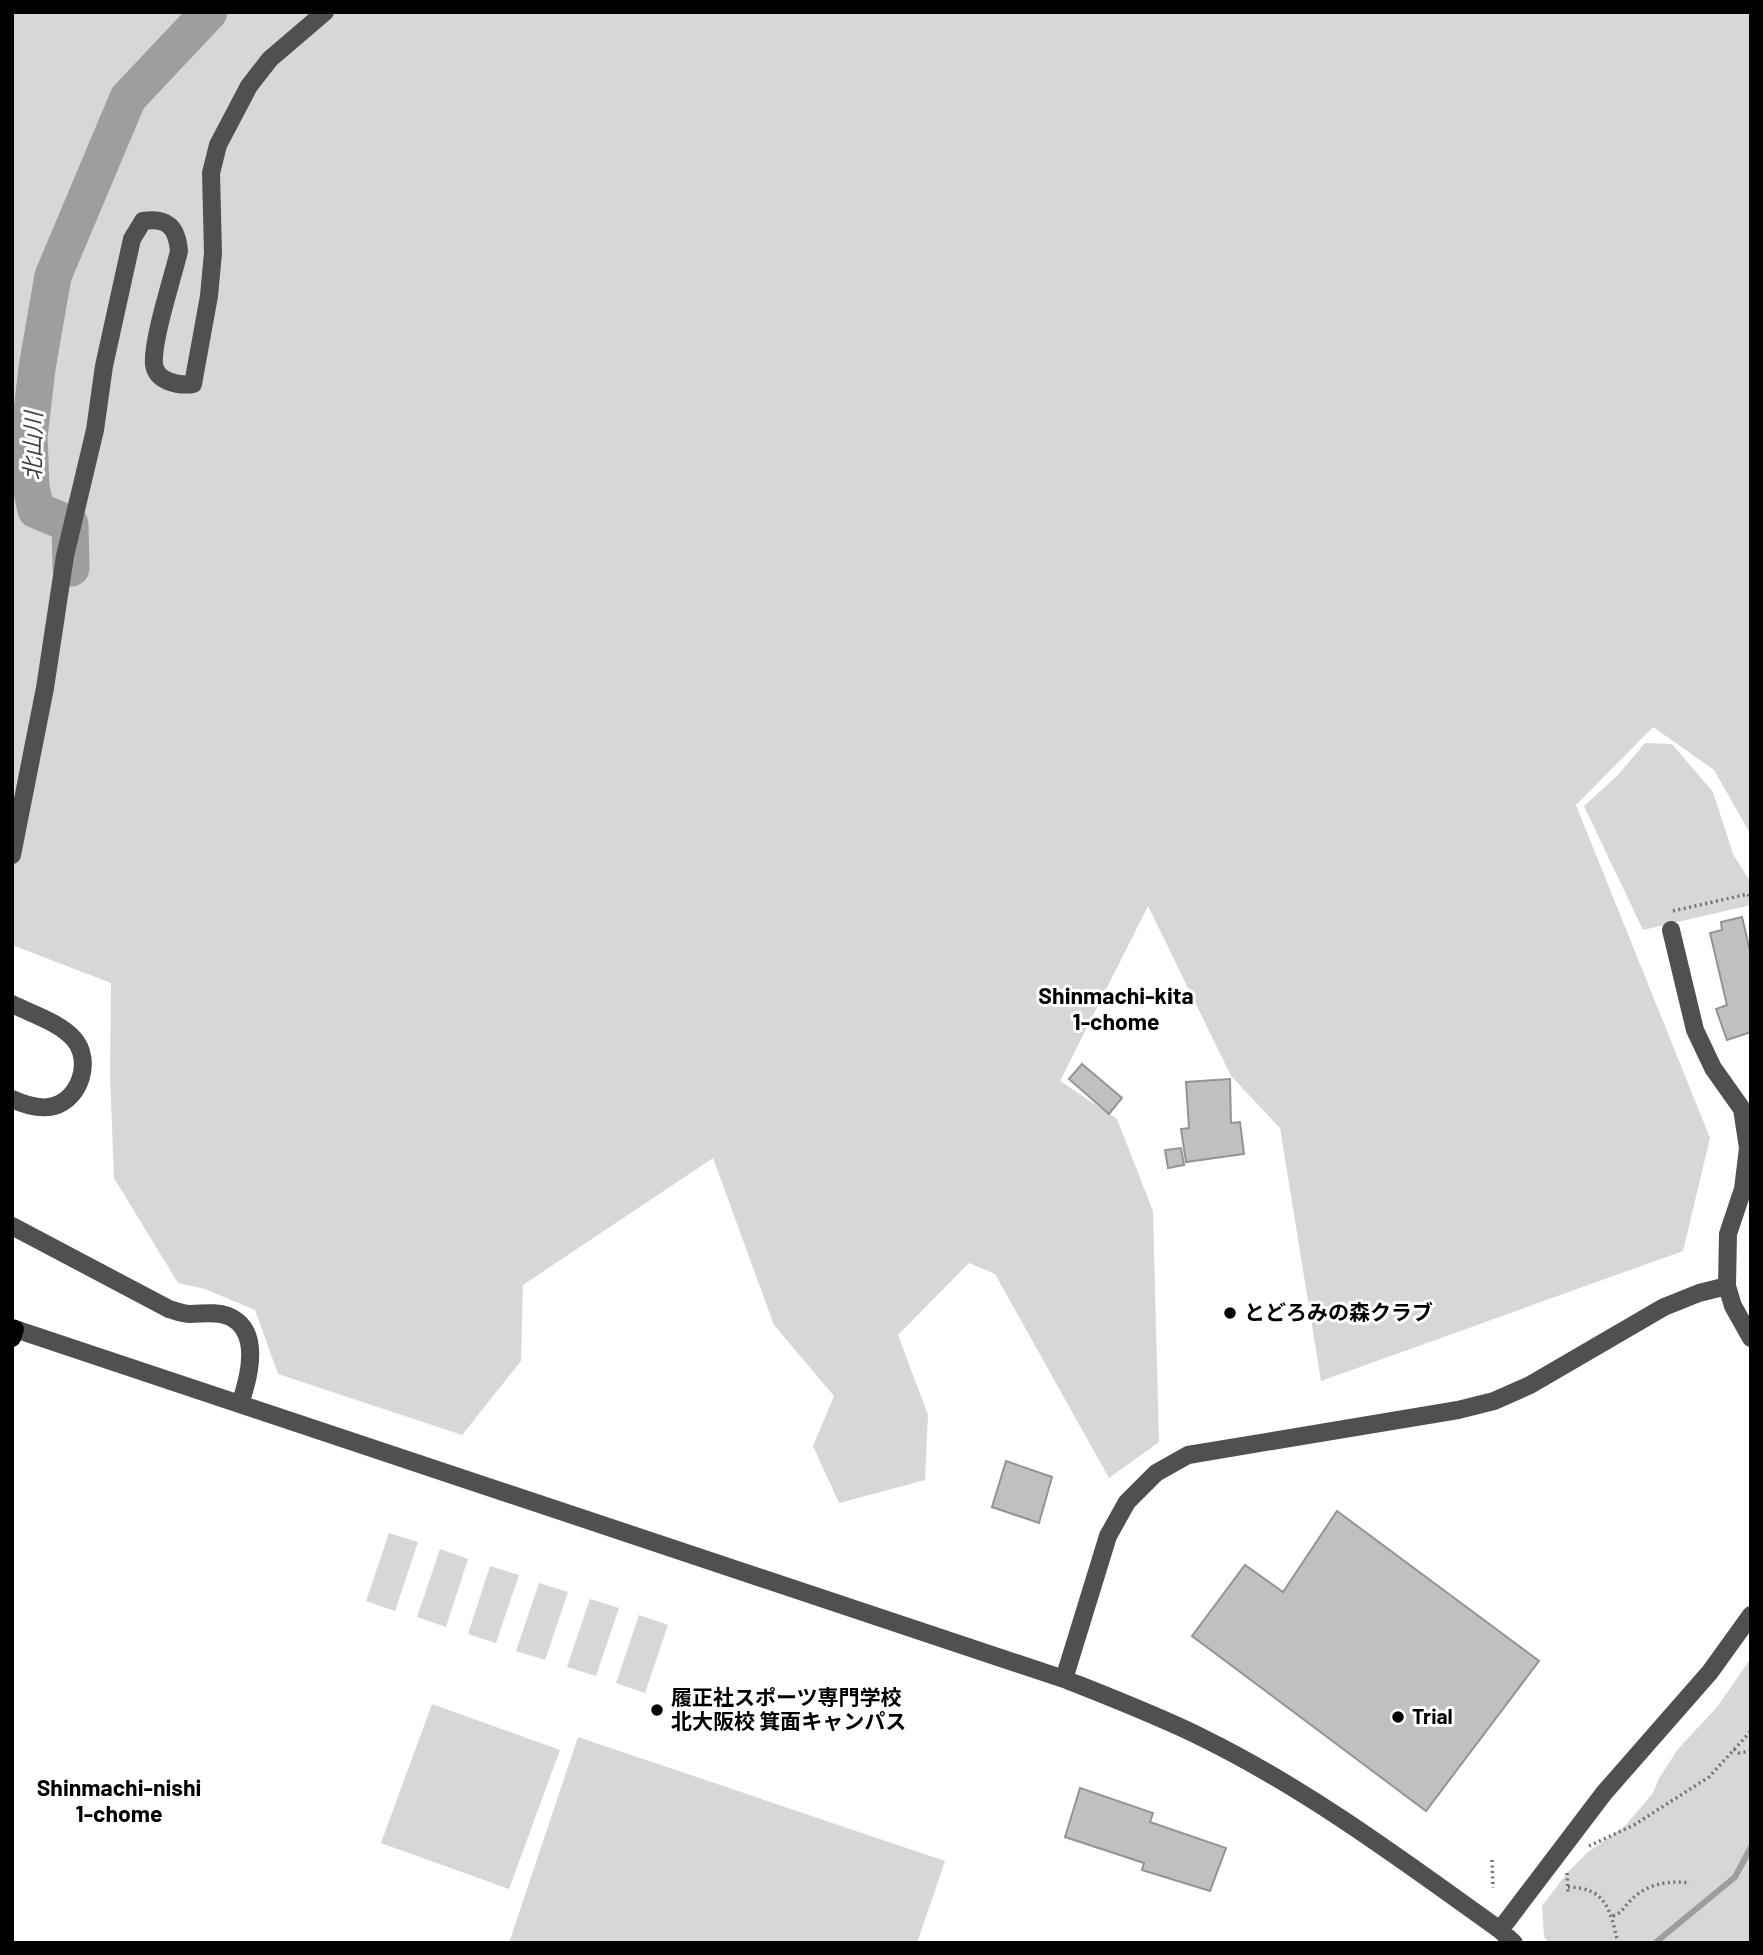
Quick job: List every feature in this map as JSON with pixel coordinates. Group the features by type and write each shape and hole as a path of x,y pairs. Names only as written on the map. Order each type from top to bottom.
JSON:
{"street":[{"path":"12,855 45,688 65,556 95,430 104,366 132,239 143,221 158,219 169,225 178,237 179,251 156,345 154,366 160,377 181,386 193,384 209,296 213,253 211,173 218,145 249,86 270,59 325,12"},
{"path":"1671,930 1695,1030 1713,1068 1746,1107 1748,1148 1743,1189 1728,1234 1727,1286 1733,1306 1751,1338"},
{"path":"12,1003 60,1027 75,1040 83,1062 81,1081 71,1097 54,1106 29,1107 12,1099"},
{"path":"12,1226 169,1309 188,1314 209,1312 229,1316 244,1331 251,1353 249,1378 240,1404"},
{"path":"1064,1679 1108,1536 1127,1502 1156,1473 1188,1455 1458,1410 1494,1401 1530,1385 1664,1307 1699,1293 1727,1286"},
{"path":"13,1332 240,1404 1064,1679 1170,1723 1276,1778 1343,1819 1500,1930 1514,1943"},
{"path":"1500,1930 1604,1794 1710,1672 1751,1615"}],"path":[{"path":"1671,930 1666,912 1748,894 1751,898"},
{"path":"1581,1850 1634,1825 1709,1777 1734,1749 1749,1737 1751,1731"},
{"path":"1734,1749 1739,1753 1751,1751"},
{"path":"1492,1860 1493,1888"},
{"path":"1567,1873 1568,1890 1582,1888 1595,1891 1613,1916 1618,1943"},
{"path":"1614,1916 1622,1913 1639,1892 1654,1885 1674,1881 1690,1883"}],"shaded area":[{"path":"12,12 1751,12 1751,835 1714,770 1653,727 1576,805 1710,1138 1683,1251 1321,1381 1280,1128 1231,1076 1148,906 1060,1081 1117,1119 1153,1211 1159,1442 1109,1478 995,1274 969,1263 898,1335 928,1415 925,1480 839,1503 813,1446 834,1396 774,1325 713,1158 523,1285 521,1361 462,1435 278,1374 255,1310 205,1289 178,1283 114,1178 110,1075 111,983 12,945"},
{"path":"1645,743 1672,744 1713,792 1733,854 1751,883 1751,905 1643,930 1584,806 1618,775"},
{"path":"389,1533 418,1542 395,1611 366,1601"},
{"path":"440,1549 468,1559 446,1627 417,1617"},
{"path":"490,1566 519,1575 496,1643 468,1634"},
{"path":"539,1583 568,1592 545,1660 516,1651"},
{"path":"590,1599 619,1608 596,1676 567,1667"},
{"path":"639,1615 668,1625 645,1693 616,1683"},
{"path":"1751,1658 1751,1943 1550,1943 1544,1937 1542,1906 1567,1873 1588,1852 1625,1826 1653,1793 1678,1749 1717,1707"},
{"path":"432,1704 560,1750 509,1889 381,1843"},
{"path":"578,1737 945,1861 917,1943 509,1943"}],"building":[{"path":"1742,917 1751,955 1751,1032 1727,1040 1716,1009 1727,1005 1710,933 1722,930 1721,922"},
{"path":"1082,1064 1122,1098 1109,1114 1069,1079"},
{"path":"1230,1079 1231,1123 1240,1122 1244,1154 1186,1162 1181,1129 1189,1128 1186,1082"},
{"path":"1181,1148 1184,1165 1168,1168 1165,1150"},
{"path":"1006,1461 1052,1477 1039,1523 992,1507"},
{"name":"Trial","path":"1337,1511 1539,1661 1426,1811 1192,1636 1245,1565 1283,1592"},
{"path":"1080,1788 1153,1813 1150,1822 1226,1848 1210,1891 1142,1870 1144,1863 1065,1837"}],"waterway":[{"name":"北山川","path":"71,568 70,524 36,510 31,487 29,437 37,368 53,276 128,98 209,12"},
{"path":"1655,1943 1735,1877 1751,1847"}],"place":[{"name":"とどろみの森クラブ","path":"1230,1313"},
{"name":"履正社スポーツ専門学校 北大阪校 箕面キャンパス","path":"657,1710"},
{"name":"Trial","path":"1398,1717"}],"district":[{"name":"Shinmachi-kita 1-chome","path":"1116,1009"},
{"name":"Shinmachi-nishi 1-chome","path":"119,1801"}]}
